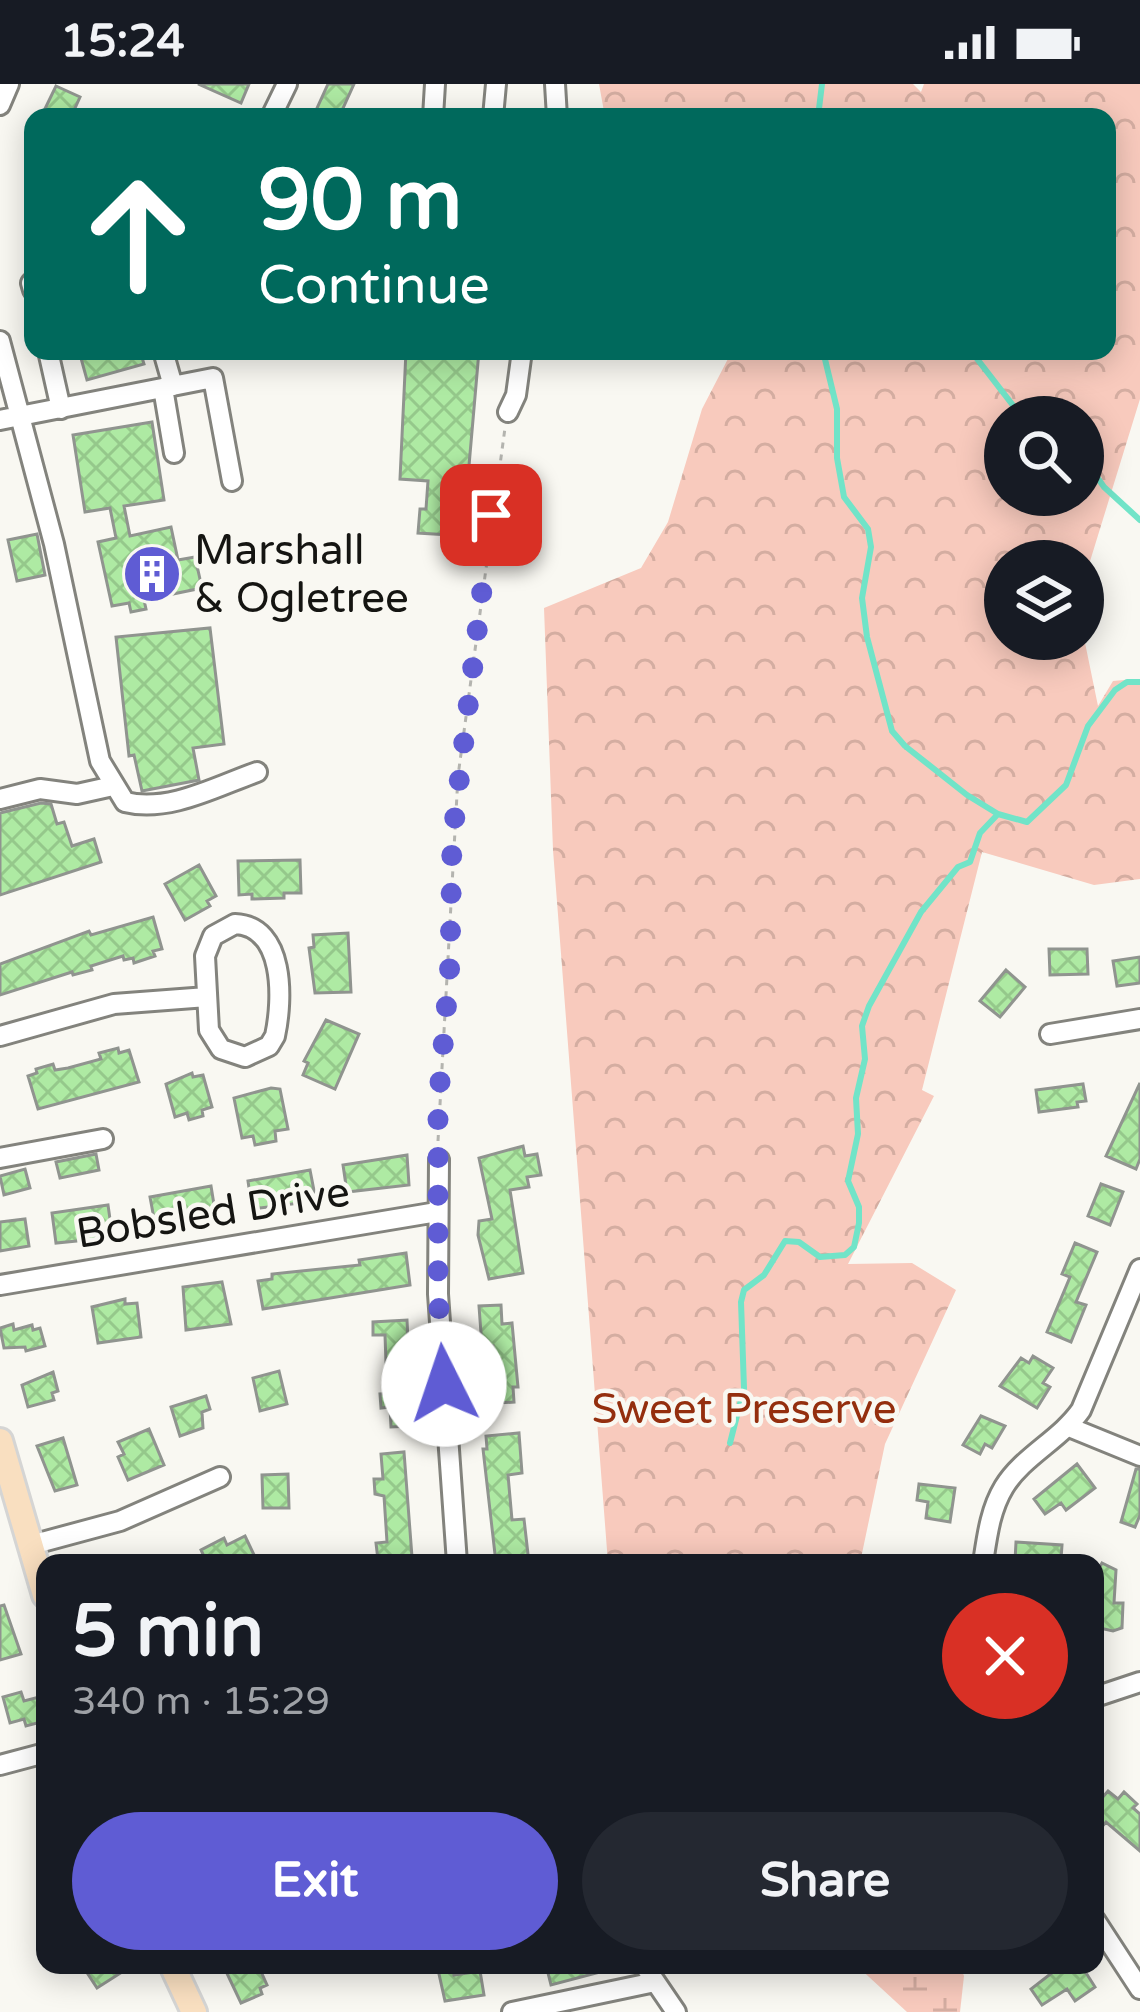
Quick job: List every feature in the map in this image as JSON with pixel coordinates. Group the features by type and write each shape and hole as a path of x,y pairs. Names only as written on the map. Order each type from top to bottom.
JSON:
{"main road":[{"path":"0,1442 36,1563"},
{"path":"176,1974 194,2012"}],"street":[{"path":"0,105 10,84"},
{"path":"0,341 10,418 54,544 100,761 113,786 125,802 153,804 185,799 257,772"},
{"path":"50,360 62,409"},
{"path":"164,360 174,453"},
{"path":"508,412 516,395 521,360"},
{"path":"10,418 213,378 232,481"},
{"path":"0,799 40,790 77,794 113,786"},
{"path":"235,924 262,931 273,945 275,958 278,1024 268,1046 244,1057 221,1049 209,1030 207,997 205,956 213,936 235,924"},
{"path":"0,1036 129,1002 207,997"},
{"path":"1050,1034 1140,1019"},
{"path":"0,1158 103,1139"},
{"path":"439,1160 438,1294 456,1554"},
{"name":"Bobsled Drive","path":"0,1285 437,1213"},
{"path":"985,1554 991,1517 1005,1485 1069,1427 1081,1410 1140,1269"},
{"path":"1069,1427 1140,1456"},
{"path":"31,1545 120,1521 220,1477"},
{"path":"1104,1694 1140,1682"},
{"path":"0,1765 36,1755"},
{"path":"1104,1934 1140,1989"},
{"path":"512,2012 645,1974"},
{"path":"650,1974 676,2012"}],"path":[{"path":"439,1160 458,776 508,412"}],"green space":[{"name":"Sweet Preserve","path":"599,84 913,84 921,92 924,84 1140,84 1140,399 1104,516 1104,396 984,396 984,516 1104,516 1097,540 984,540 984,660 1089,660 1098,706 1113,681 1135,679 1140,683 1140,879 1094,885 982,852 922,1090 934,1096 848,1264 912,1263 956,1290 885,1444 862,1554 607,1554 553,850 544,608 641,568 668,522 702,409 727,360 1116,360 1116,108 603,108"},
{"path":"866,1974 963,1974 960,2012 907,2012"}],"building":[{"path":"198,84 249,84 241,103"},
{"path":"328,84 354,84 343,108 317,108"},
{"path":"56,86 80,97 75,108 45,108"},
{"path":"81,360 143,360 144,364 87,380"},
{"path":"406,360 478,360 466,500 484,502 482,537 418,533 428,481 400,479"},
{"path":"152,422 164,500 124,506 130,536 171,527 178,560 195,557 202,588 144,600 146,609 131,612 129,603 112,606 98,542 116,538 110,508 85,512 73,435"},
{"path":"37,534 45,575 17,581 8,540"},
{"path":"210,628 224,744 193,748 199,780 142,791 134,755 129,756 116,637"},
{"path":"51,804 57,824 64,822 72,846 94,839 101,862 0,895 0,813"},
{"path":"300,860 301,893 284,893 284,898 239,895 238,861"},
{"path":"199,865 216,896 207,901 210,906 185,920 165,884"},
{"path":"153,917 162,949 153,951 155,956 134,963 133,958 124,960 123,956 91,966 92,970 0,995 0,964 89,931 91,935"},
{"path":"348,933 351,992 315,993 309,948 314,947 313,935"},
{"path":"1049,949 1087,949 1088,974 1050,975"},
{"path":"1140,957 1140,983 1117,986 1113,961"},
{"path":"1006,970 1025,987 1000,1017 980,1001"},
{"path":"326,1020 359,1034 335,1089 303,1075 308,1063 304,1061"},
{"path":"118,1048 119,1053 129,1050 139,1082 38,1109 28,1076 37,1073 36,1069 53,1064 55,1070 68,1068 101,1059 99,1053"},
{"path":"192,1073 193,1077 203,1075 212,1107 189,1120 187,1113 175,1117 166,1084"},
{"path":"1140,1083 1140,1159 1136,1169 1106,1156"},
{"path":"1083,1084 1086,1101 1077,1102 1078,1107 1039,1112 1036,1090"},
{"path":"280,1089 288,1129 275,1131 276,1141 255,1145 253,1136 242,1138 234,1098"},
{"path":"523,1146 525,1156 537,1154 541,1175 527,1177 529,1187 510,1190 523,1273 489,1279 478,1235 479,1221 492,1219 479,1158"},
{"path":"96,1154 99,1170 60,1178 56,1162"},
{"path":"407,1155 409,1185 347,1192 343,1165"},
{"path":"25,1169 30,1188 4,1195 0,1176"},
{"path":"310,1170 316,1201 252,1209 248,1181"},
{"path":"1101,1184 1123,1192 1110,1225 1088,1216"},
{"path":"211,1186 216,1217 155,1224 150,1197"},
{"path":"108,1205 112,1233 56,1243 52,1213"},
{"path":"25,1219 29,1246 0,1251 0,1222"},
{"path":"1075,1243 1097,1252 1076,1302 1086,1305 1071,1342 1047,1332 1070,1277 1062,1274"},
{"path":"406,1253 410,1285 263,1309 258,1281 272,1279 272,1274 360,1265 359,1260"},
{"path":"222,1282 231,1324 186,1330 183,1287"},
{"path":"125,1299 125,1304 137,1303 141,1337 98,1343 92,1307"},
{"path":"501,1305 502,1324 512,1323 518,1387 513,1387 514,1402 498,1403 493,1346 482,1347 479,1306"},
{"path":"407,1320 409,1361 386,1363 385,1335 373,1335 373,1322"},
{"path":"13,1324 14,1330 32,1325 33,1330 40,1328 45,1346 26,1351 25,1347 4,1348 0,1328"},
{"path":"1033,1356 1053,1368 1043,1383 1050,1387 1037,1408 1000,1386 1021,1358 1029,1363"},
{"path":"279,1371 287,1404 260,1411 253,1378"},
{"path":"53,1372 58,1391 52,1393 54,1400 28,1407 22,1385"},
{"path":"410,1393 411,1426 391,1427 390,1407 381,1408 380,1394"},
{"path":"206,1396 210,1409 202,1412 203,1428 180,1436 171,1407"},
{"path":"981,1416 1005,1426 992,1448 985,1444 980,1454 963,1445"},
{"path":"149,1429 164,1465 128,1480 118,1457 124,1454 118,1442"},
{"path":"519,1433 522,1473 508,1475 512,1520 524,1519 528,1554 495,1554 483,1449 487,1449 486,1436"},
{"path":"63,1438 77,1485 55,1491 37,1446"},
{"path":"404,1452 412,1554 377,1554 376,1543 387,1542 384,1496 375,1494 374,1479 383,1479 381,1454"},
{"path":"1077,1464 1095,1488 1066,1510 1061,1503 1045,1514 1034,1499"},
{"path":"1136,1469 1140,1469 1140,1515 1135,1527 1121,1522"},
{"path":"288,1474 289,1508 263,1508 262,1475"},
{"path":"919,1484 955,1488 950,1522 926,1518 928,1502 917,1500"},
{"path":"245,1536 254,1554 203,1554 201,1550 224,1538 227,1545"},
{"path":"1016,1542 1062,1545 1061,1554 1015,1554"},
{"path":"1104,1564 1116,1570 1114,1603 1123,1603 1122,1628 1104,1629"},
{"path":"4,1605 21,1654 0,1660 0,1606"},
{"path":"21,1692 24,1701 36,1698 36,1723 26,1726 24,1719 10,1723 3,1697"},
{"path":"1108,1791 1118,1799 1124,1792 1137,1804 1133,1808 1140,1814 1140,1851 1104,1824"},
{"path":"88,1974 119,1974 97,1988"},
{"path":"227,1974 262,1974 267,1985 260,1988 262,1994 241,2003"},
{"path":"439,1974 480,1974 484,1995 445,2001"},
{"path":"548,1974 593,1974 551,1985"},
{"path":"1050,1974 1087,1974 1095,1987 1075,2001 1067,1989 1042,2005 1031,1989"}],"waterway":[{"path":"819,108 822,84"},
{"path":"825,360 837,409 837,458 844,497 868,529 871,547 862,598 867,637 892,731 905,746 967,795 998,814 1027,822 1066,785 1088,726 1115,690 1127,682 1140,682"},
{"path":"978,360 1006,396"},
{"path":"1104,487 1140,520"},
{"path":"730,1443 744,1388 744,1290 764,1275 785,1241 799,1242 820,1257 845,1255 854,1247 859,1207 848,1181 865,1059 862,1026 921,912 958,867 970,862 980,833 998,814"}],"place":[{"name":"Marshall & Ogletree","path":"152,574"}],"route":[{"path":"444,1384 438,1294 438,1106 450,964 452,841 491,515"}]}
